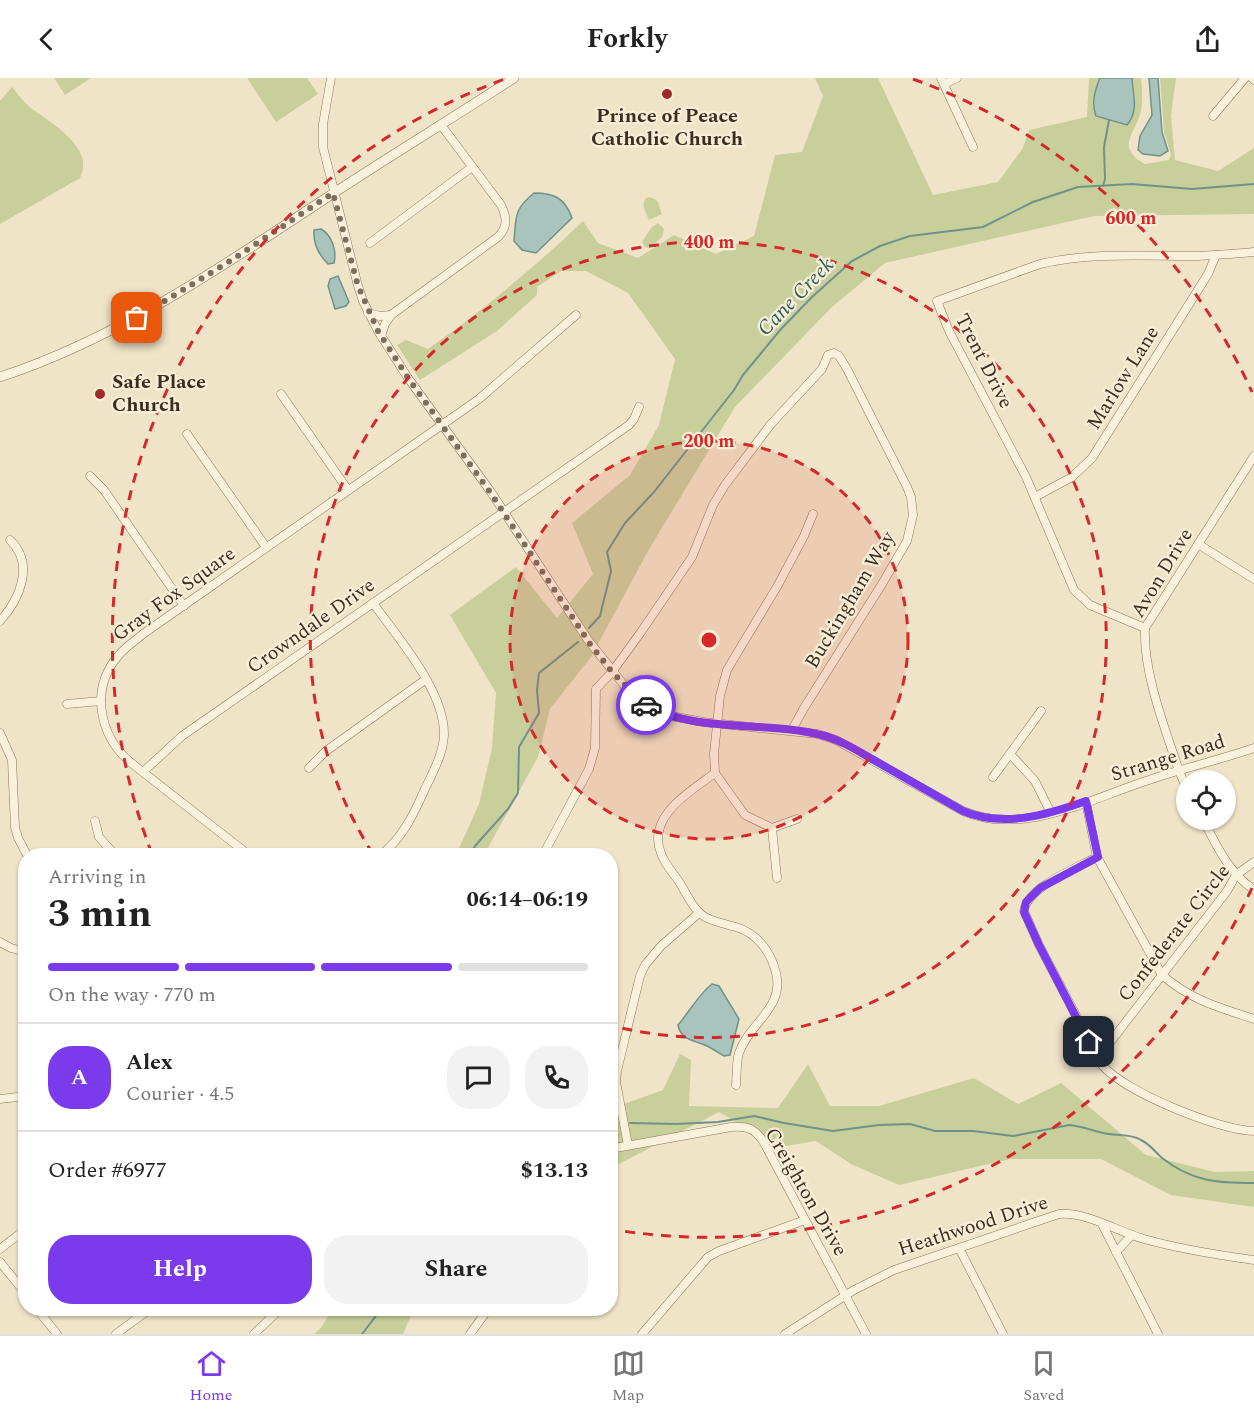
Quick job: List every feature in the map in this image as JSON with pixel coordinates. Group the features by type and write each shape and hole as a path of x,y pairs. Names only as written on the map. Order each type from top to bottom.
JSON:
{"street":[{"name":"Strange Road","path":"331,78 322,139 333,193 358,286 368,313 381,336 588,640 612,672 635,696 657,711 676,717 792,730 818,734 836,740 972,815 996,819 1050,813 1176,772"},
{"path":"0,377 70,351 137,318 240,255 514,78"},
{"path":"957,78 942,81 973,147"},
{"path":"1213,116 1245,78"},
{"path":"381,336 391,315 502,232 506,224 505,213 441,125"},
{"path":"370,243 472,167"},
{"name":"Trent Drive","path":"1145,628 1096,608 1079,596 1070,581 1035,497 949,331 937,301 1040,264 1055,261 1116,256 1216,255 1254,252"},
{"name":"Marlow Lane","path":"1035,497 1072,477 1092,458 1208,274 1216,255"},
{"path":"368,313 380,316 391,315"},
{"name":"Gray Fox Square","path":"233,848 126,759 111,739 102,720 101,701 105,680 118,655 143,634 478,399 576,315"},
{"name":"Buckingham Way","path":"612,672 692,557 713,505 724,485 771,424 822,369 828,355 834,353 839,356 847,369 907,487 911,497 913,515 909,534 897,561 792,730"},
{"path":"280,394 348,490"},
{"name":"Crowndale Drive","path":"142,772 182,736 629,425 639,407"},
{"path":"187,434 266,547"},
{"name":"Avon Drive","path":"1179,770 1148,668 1145,628 1254,456"},
{"path":"90,476 104,490 184,606"},
{"path":"797,819 772,828 745,815 715,773 714,754 720,690 727,670 778,585 813,514"},
{"path":"0,621 12,606 23,581 21,558 10,540"},
{"path":"1198,544 1254,579"},
{"path":"373,603 425,680 441,713 444,735 414,814 400,837 388,848"},
{"path":"547,848 589,769 595,748 596,689 612,672"},
{"path":"309,768 326,751 425,680"},
{"path":"67,704 101,701"},
{"path":"993,777 1041,711"},
{"path":"0,733 12,760 15,827 23,848"},
{"name":"Strange Road","path":"1182,770 1254,748"},
{"path":"1010,754 1035,781 1050,813"},
{"path":"715,773 674,804 658,831 658,844 661,855 699,912 714,921 746,931 758,939 772,960 777,974 778,993 740,1052 736,1085"},
{"path":"1086,801 1098,857 1162,975 1195,998 1254,1019"},
{"path":"95,821 99,837 109,848"},
{"path":"772,828 777,878"},
{"path":"1209,830 1236,875 1254,890"},
{"path":"1098,857 1040,888 1026,902 1024,912 1098,1058 1111,1074 1154,1098 1199,1117 1240,1130 1254,1131"},
{"name":"Confederate Circle","path":"1098,1058 1227,891 1236,875 1254,862"},
{"path":"618,1063 640,976 652,955 699,912"},
{"path":"0,942 18,950"},
{"path":"618,1092 628,1145"},
{"path":"0,1099 18,1097"},
{"name":"Creighton Drive","path":"618,1147 731,1127 750,1127 763,1141 866,1334"},
{"name":"Heathwood Drive","path":"785,1334 845,1296 894,1270 1059,1215 1078,1215 1132,1235 1171,1246 1254,1260"},
{"path":"642,1334 708,1257 805,1220"},
{"path":"1102,1224 1158,1334"},
{"path":"0,1249 18,1235"},
{"path":"1116,1252 1132,1235"},
{"path":"959,1248 1003,1334"},
{"path":"0,1262 18,1284"},
{"path":"42,1316 57,1334"},
{"path":"116,1334 140,1316"},
{"path":"254,1334 273,1316"},
{"path":"470,1334 483,1316"}],"green space":[{"path":"54,78 91,78 65,95"},
{"path":"247,78 307,78 318,94 276,122"},
{"path":"815,78 878,78 933,195 998,182 1023,148 1029,130 1087,117 1089,78 1100,78 1094,97 1096,116 1127,125 1135,96 1132,78 1141,78 1142,107 1129,139 1131,151 1145,164 1169,160 1171,155 1164,132 1160,78 1176,78 1171,116 1175,160 1218,171 1254,148 1254,214 1094,216 885,263 832,307 735,407 648,551 591,657 550,709 538,757 488,848 459,848 479,804 492,748 496,693 450,615 516,567 557,618 593,574 572,523 630,475 659,425 675,359 628,293 586,271 561,271 537,287 537,295 497,331 420,380 397,345 406,340 428,349 508,288 583,221 598,243 638,258 674,235 716,254 754,236 775,155 802,152 823,96"},
{"path":"12,87 28,106 69,137 82,157 83,167 80,178 0,224 0,101"},
{"path":"648,197 657,201 662,214 649,220 644,204"},
{"path":"658,223 664,229 662,237 650,248 645,247 642,242 651,228"},
{"path":"680,1054 691,1060 689,1106 778,1108 808,1064 830,1106 879,1106 974,1078 1018,1104 1061,1083 1146,1155 1215,1172 1254,1171 1254,1207 1171,1195 1101,1159 1010,1159 899,1185 851,1164 816,1141 780,1147 719,1112 618,1164 618,1106 663,1090"},
{"path":"328,1316 411,1316 403,1334 314,1334"}],"water":[{"path":"1100,78 1132,78 1134,108 1127,125 1096,116 1094,97"},
{"path":"1149,78 1158,78 1162,132 1168,151 1160,156 1143,154 1138,150 1140,136 1152,115"},
{"path":"534,193 558,198 566,206 572,218 536,253 522,250 514,241 519,209"},
{"path":"321,229 333,244 334,263 328,264 317,248 314,230"},
{"path":"338,276 349,302 346,306 335,309 328,286 330,279"},
{"path":"712,984 719,986 739,1019 730,1055 724,1056 685,1037 678,1025"}],"waterway":[{"name":"Cane Creek","path":"1103,186 1105,179 1104,147 1109,120"},
{"name":"Cane Creek","path":"589,628 600,616 611,571 607,552 625,523 654,492 781,329 852,261 880,246 910,236 983,227 1033,202 1078,187 1132,184 1192,189 1254,184"},
{"name":"Cane Creek","path":"474,848 508,809 518,793 519,747 539,713 537,690 539,673 578,642"},
{"path":"630,1123 718,1122 754,1116 833,1131 879,1125 910,1124 935,1131 973,1131 1013,1136 1069,1125 1137,1138 1173,1166 1206,1180 1254,1183"},
{"name":"Cane Creek","path":"362,1334 376,1316"}],"way so far":[{"path":"137,318 227,263 333,193 358,286 378,331 408,378 490,492 590,644 612,672 646,705"}],"place":[{"name":"Prince of Peace Catholic Church","path":"667,94"},
{"name":"Safe Place Church","path":"100,394"}],"route":[{"path":"646,705 666,715 703,722 792,730 825,736 869,757 963,811 980,817 996,819 1032,817 1086,801 1098,857 1040,888 1026,902 1024,912 1089,1042"}]}
